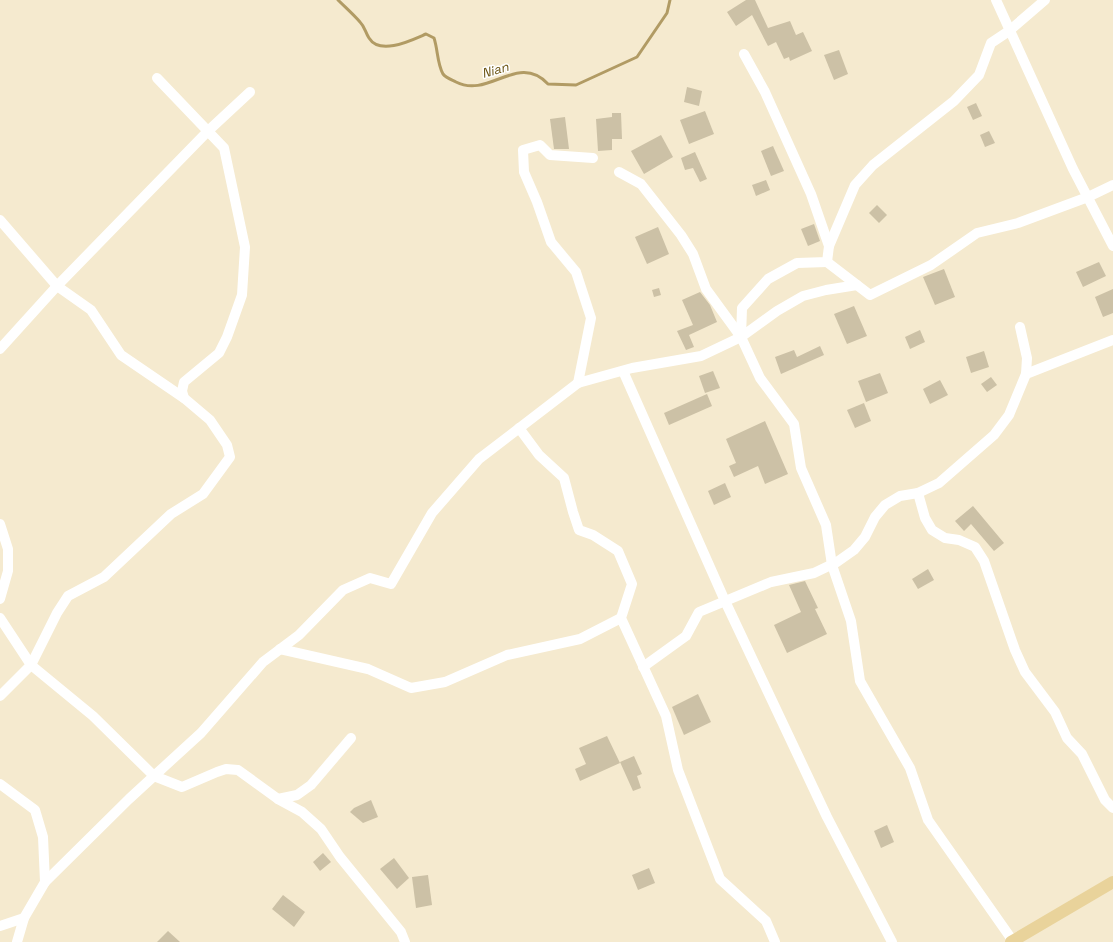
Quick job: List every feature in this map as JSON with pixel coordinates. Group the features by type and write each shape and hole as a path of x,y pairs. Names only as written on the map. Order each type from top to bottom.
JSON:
{"main road":[{"path":"1012,942 1113,882"}],"street":[{"path":"996,0 1009,31 1113,246"},
{"path":"826,262 829,246 855,185 873,165 954,101 979,75 991,43 1009,31 1045,0"},
{"path":"744,54 765,92 796,161 813,201 829,246"},
{"path":"156,78 224,148 245,248 242,295 227,338 219,353 184,382 182,391 184,398"},
{"path":"0,349 57,286 208,131 250,92"},
{"path":"578,382 591,318 576,272 551,242 537,202 524,172 523,150 540,145 550,155 593,158"},
{"path":"619,172 641,184 681,235 693,254 706,289 742,337 760,378 794,424 800,468 826,525 832,565 851,621 860,681 910,768 928,820 1012,942"},
{"path":"742,337 742,308 768,279 797,263 826,262 870,295 931,265 977,233 1018,223 1113,186"},
{"path":"0,220 57,286 91,310 121,355 184,398 210,420 227,445 230,457 203,494 171,514 104,577 68,596 57,613 31,665 0,696"},
{"path":"17,942 24,918 45,882 129,799 201,733 263,662 299,635 343,590 370,578 390,584 432,513 479,459 578,382 624,371 701,356 742,337 777,311 803,296 826,290 857,285"},
{"path":"644,667 686,636 699,612 771,582 814,573 832,565 854,550 865,537 875,517 885,505 900,496 918,493 940,483 994,435 1009,414 1026,374 1028,358 1020,328"},
{"path":"1026,374 1113,340"},
{"path":"624,371 725,601 827,816 892,942"},
{"path":"280,649 368,669 411,688 445,682 507,655 580,639 620,618 632,584 618,551 593,534 579,530 564,478 539,455 519,428"},
{"path":"918,493 925,518 932,530 945,538 959,540 975,547 984,561 1015,650 1025,672 1055,712 1067,738 1082,754 1105,800 1113,808"},
{"path":"0,524 8,549 8,571 0,600"},
{"path":"0,618 31,665 92,716 154,776 182,787 226,769 238,770 278,799 302,812 321,829 340,857 401,932 405,942"},
{"path":"620,618 666,716 678,770 720,879 766,921 775,942"},
{"path":"278,799 297,795 311,785 351,738"},
{"path":"0,784 35,810 43,837 45,882"},
{"path":"0,926 24,918"}],"building":[{"path":"746,0 755,0 768,28 790,21 796,35 803,32 812,51 790,61 789,57 784,59 776,42 768,46 752,15 736,26 727,12"},
{"path":"839,50 848,74 834,80 824,55"},
{"path":"687,87 702,91 699,106 684,102"},
{"path":"976,103 982,116 973,120 967,107"},
{"path":"705,111 714,134 689,144 680,120"},
{"path":"612,113 621,113 622,139 612,139 612,150 598,151 596,119 612,117"},
{"path":"565,117 569,149 554,149 550,119"},
{"path":"989,131 995,143 985,147 980,135"},
{"path":"661,135 673,157 644,174 631,151"},
{"path":"773,146 784,171 771,176 761,151"},
{"path":"695,152 707,179 700,182 693,168 685,170 681,158"},
{"path":"766,180 770,190 756,196 752,185"},
{"path":"877,205 887,215 879,223 869,213"},
{"path":"814,224 820,241 808,246 801,229"},
{"path":"658,227 669,254 647,264 635,237"},
{"path":"1099,262 1106,276 1083,287 1076,272"},
{"path":"944,269 955,297 935,305 923,277"},
{"path":"659,288 661,295 654,297 652,290"},
{"path":"1113,289 1113,313 1103,317 1095,297"},
{"path":"700,292 710,305 717,322 689,335 694,347 686,350 677,331 693,325 682,300"},
{"path":"854,306 867,336 847,344 834,314"},
{"path":"920,330 925,342 910,349 905,337"},
{"path":"820,346 824,355 781,374 775,357 794,350 797,357"},
{"path":"984,351 989,367 971,373 966,357"},
{"path":"713,371 720,388 705,393 699,376"},
{"path":"880,373 888,393 866,402 858,381"},
{"path":"991,377 997,385 987,392 981,384"},
{"path":"940,380 948,395 930,404 923,389"},
{"path":"707,394 712,406 669,425 664,413"},
{"path":"864,403 871,421 855,428 847,410"},
{"path":"765,421 788,474 765,484 758,466 734,477 729,466 736,463 726,439"},
{"path":"725,483 731,497 714,505 708,491"},
{"path":"973,506 1004,543 994,551 971,524 964,531 955,521"},
{"path":"928,569 934,580 918,589 912,579"},
{"path":"805,581 818,608 815,609 827,634 787,653 774,625 801,612 789,585"},
{"path":"698,694 711,722 684,735 672,707"},
{"path":"607,736 620,763 580,781 575,769 586,764 579,748"},
{"path":"634,756 642,774 637,776 641,788 633,791 620,762"},
{"path":"371,800 378,817 363,823 350,812 354,808"},
{"path":"887,825 894,842 881,848 874,831"},
{"path":"323,853 331,862 320,871 313,862"},
{"path":"394,858 409,878 397,889 380,869"},
{"path":"649,868 655,883 638,890 632,875"},
{"path":"428,875 432,905 416,908 412,877"},
{"path":"283,895 305,912 294,927 272,909"},
{"path":"168,931 180,942 157,942"}],"waterway":[{"name":"Nian","path":"338,0 362,24 369,38 374,43 381,46 405,43 426,34 434,38 443,74 447,78 468,86 480,85 514,74 526,73 537,75 548,84 576,85 637,57 667,13 670,0"}]}
